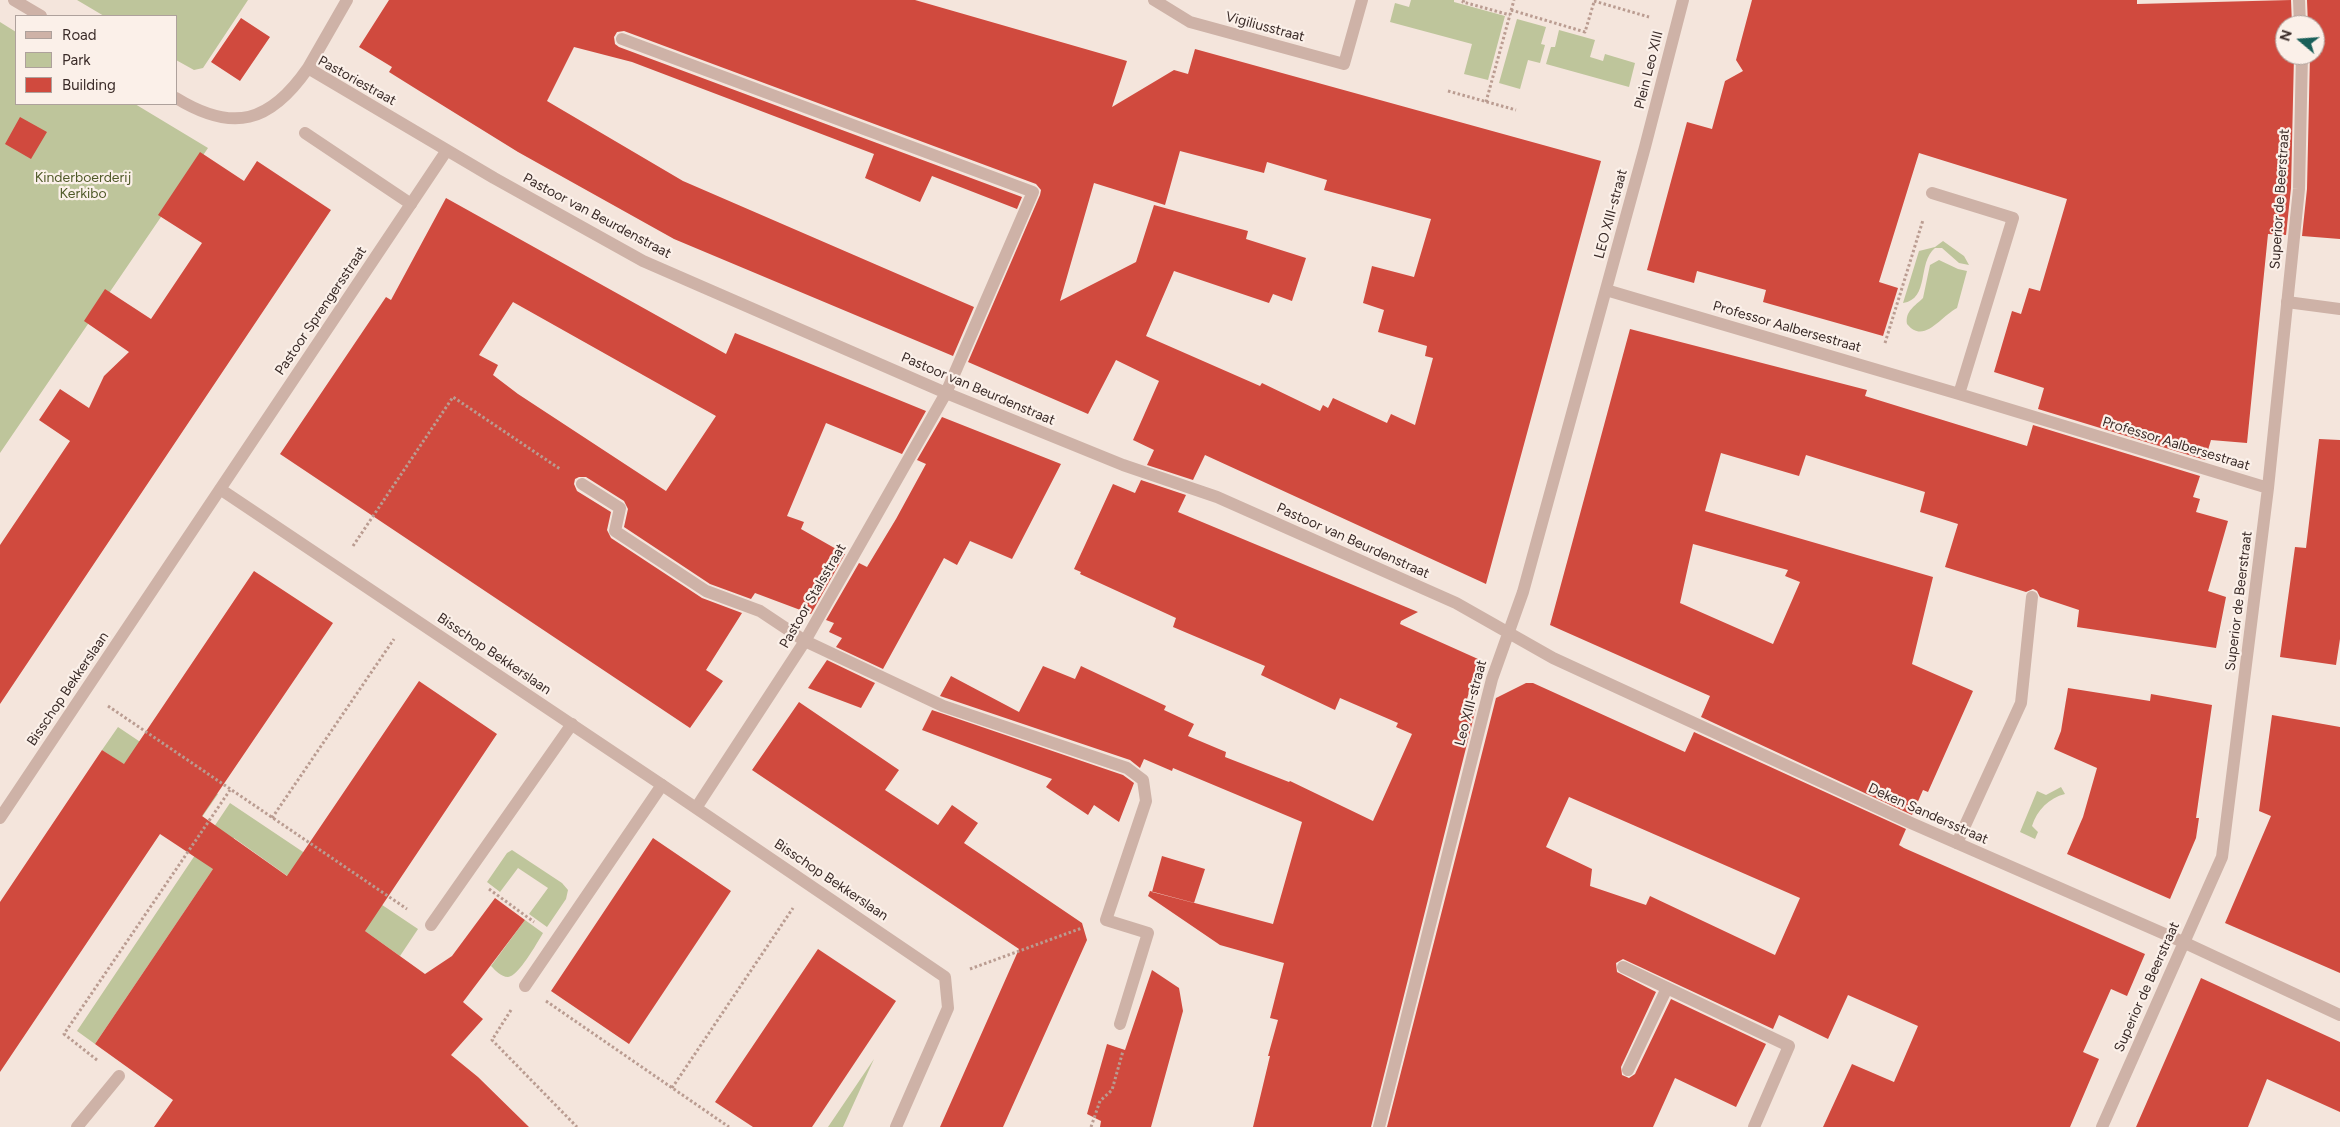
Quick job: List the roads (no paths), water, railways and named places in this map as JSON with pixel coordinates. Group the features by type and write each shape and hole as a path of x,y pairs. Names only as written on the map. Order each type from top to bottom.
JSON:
{"street":[{"path":"14,0 39,15"},
{"path":"308,68 347,0"},
{"name":"Vigiliusstraat","path":"1154,0 1190,22 1344,64 1362,0"},
{"name":"Plein Leo XIII","path":"1645,147 1683,0"},
{"path":"2299,0 2300,15"},
{"name":"Pastoor Stalsstraat","path":"622,39 1032,192 946,393 805,641 696,808"},
{"name":"Superior de Beerstraat","path":"2102,1127 2182,942 2222,857 2268,488 2299,189 2302,65"},
{"name":"Pastoriestraat","path":"178,99 196,110 216,118 239,120 278,104 294,88 308,68 447,150"},
{"path":"305,133 411,204"},
{"name":"LEO XIII-straat","path":"1606,290 1645,147"},
{"name":"Pastoor van Beurdenstraat","path":"447,150 643,261 946,393 1123,465 1217,497 1456,603 1508,633"},
{"name":"Pastoor Sprengersstraat","path":"220,489 447,150"},
{"path":"1932,193 2014,218 1959,394"},
{"name":"Professor Aalbersestraat","path":"1606,290 1959,394 2268,488"},
{"name":"Leo XIII-straat","path":"1378,1127 1492,679 1523,592 1606,290"},
{"path":"2287,302 2340,309"},
{"path":"582,484 620,508 614,530 706,591 760,611 805,641 943,706 1128,768 1143,780 1146,802 1106,920 1148,933 1120,1024"},
{"name":"Bisschop Bekkerslaan","path":"0,818 220,489 810,884 945,978 948,1008 896,1127"},
{"path":"1957,843 2021,703 2032,597"},
{"name":"Deken Sandersstraat","path":"1508,633 1562,662 1957,843 2182,942 2340,1015"},
{"path":"431,925 572,724"},
{"path":"525,986 662,785"},
{"path":"1623,967 1789,1046 1754,1127"},
{"path":"1628,1070 1667,988"},
{"path":"76,1127 119,1076"}],"park label":[{"name":"Kinderboerderij Kerkibo","path":"83,186"}]}
